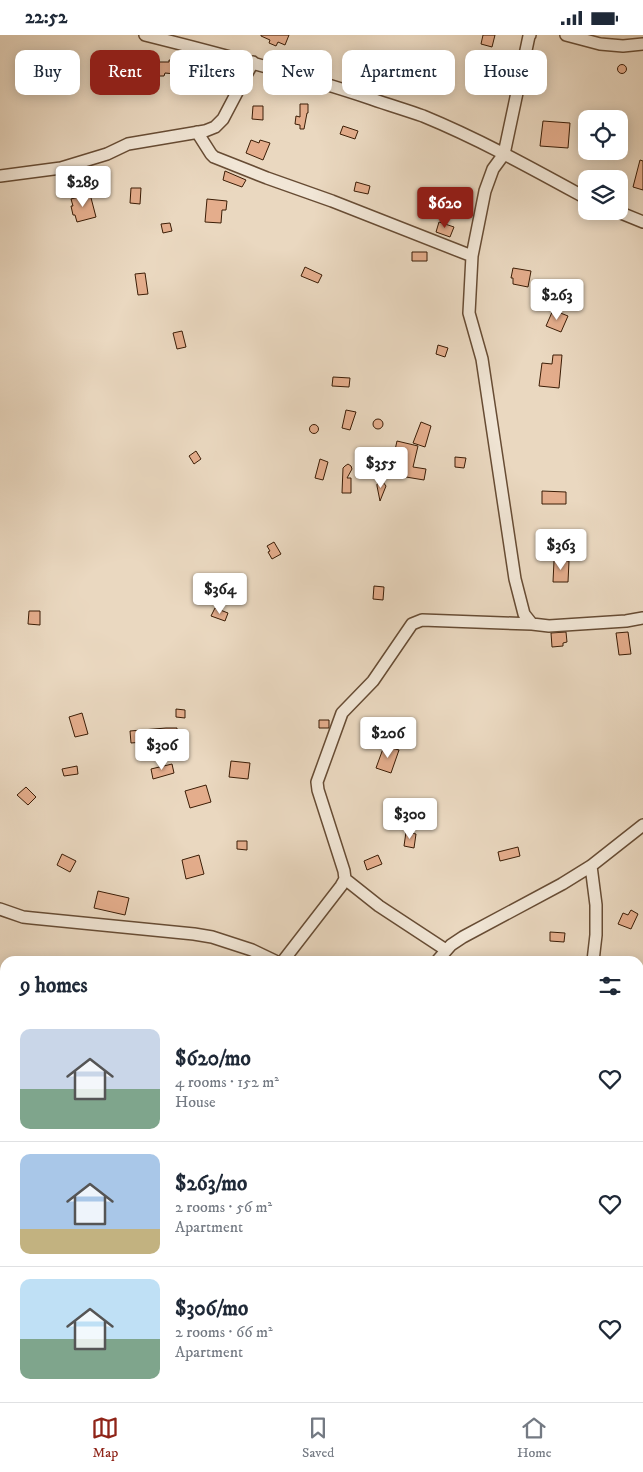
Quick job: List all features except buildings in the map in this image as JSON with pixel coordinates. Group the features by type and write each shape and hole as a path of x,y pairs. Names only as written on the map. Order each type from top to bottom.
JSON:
{"street":[{"path":"145,35 205,50"},
{"path":"530,35 504,154 493,169 485,191 472,256 469,313 482,359 515,579 524,614 532,623"},
{"path":"566,35 600,44 623,46 643,44"},
{"path":"253,62 421,115 504,154 578,194"},
{"path":"0,176 61,169 107,154 128,144 216,127 223,119 236,95"},
{"path":"197,132 214,157 472,256"},
{"path":"628,216 643,222"},
{"path":"287,956 345,879 318,790 317,778 342,713 373,681 412,623 422,620 532,623 548,626 626,621 643,618"},
{"path":"345,879 379,907 446,956 463,937 591,867 643,825"},
{"path":"591,867 596,905 594,956"},
{"path":"0,909 23,917 212,937 265,956"}]}
